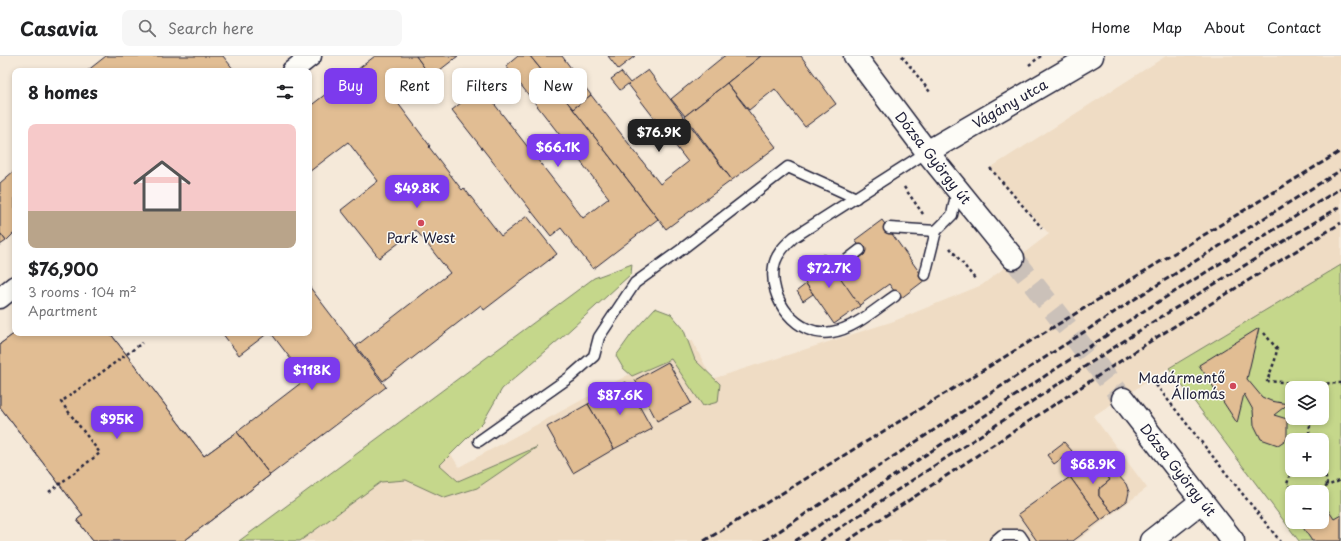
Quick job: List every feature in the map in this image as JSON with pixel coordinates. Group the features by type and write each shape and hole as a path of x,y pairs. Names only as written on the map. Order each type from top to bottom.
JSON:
{"main road":[{"name":"Dózsa György út","path":"854,56 927,152 1013,258"},
{"name":"Vágány utca","path":"927,152 1092,56"},
{"name":"Dózsa György út","path":"1123,399 1233,541"},
{"path":"1151,541 1202,501"}],"street":[{"path":"296,68 311,56"},
{"path":"0,298 12,288"}],"lane":[{"path":"895,296 877,302 852,325 841,330 819,332 808,330 796,323 786,311 775,288 773,276 774,265 780,252 787,243 927,152"},
{"path":"478,441 570,377 594,356 599,337 635,283 788,167 856,198"},
{"path":"925,275 936,231 952,215 958,190"},
{"path":"889,228 936,231"},
{"path":"849,263 847,260 860,250"},
{"path":"995,541 1002,535 1020,535 1024,541"}],"path":[{"path":"902,56 930,92"},
{"path":"990,168 1042,228"},
{"path":"900,181 924,214"},
{"path":"950,248 976,280"},
{"path":"1264,333 1277,349 1275,360 1267,381 1285,382"},
{"path":"49,492 100,453 61,402 142,343"},
{"path":"1329,383 1341,383"},
{"path":"1156,385 1280,541"},
{"path":"1326,477 1327,485 1341,480"}],"shaded area":[{"path":"1166,56 1341,56 1341,265 1169,368 1093,416 1147,488 1077,541 247,541 420,406 459,467 692,340 712,379 894,321 982,285 1049,234 990,168"}],"green space":[{"path":"632,264 631,274 502,389 483,422 440,465 458,481 537,447 477,488 445,498 406,480 381,482 300,541 239,541 594,278"},
{"path":"1341,265 1341,541 1299,541 1290,529 1329,529 1329,485 1285,485 1285,522 1169,368"},
{"path":"655,308 671,314 683,328 695,360 720,384 718,402 703,406 671,359 632,376 623,368 616,356 633,332"}],"building":[{"path":"106,56 223,56 232,68 91,68"},
{"name":"Park West","path":"375,56 416,56 425,68 385,68 385,104 398,104 462,190 464,188 501,236 527,216 557,254 484,310 481,305 383,381 356,346 450,273 416,230 379,258 341,210 378,181 348,142 312,170 312,105 324,95 324,104 377,104 377,68 359,68"},
{"path":"416,56 458,56 443,68 425,68"},
{"path":"518,56 530,56 540,68 529,68 529,95 521,85 521,68 508,68 506,66"},
{"path":"530,56 562,56 571,68 540,68"},
{"path":"608,56 635,56 618,69"},
{"path":"724,56 761,56 685,116 671,99"},
{"path":"761,56 801,56 836,104 805,127 775,89 749,110 727,83"},
{"path":"648,70 732,180 666,229 573,109 579,104 587,104 587,98 591,95 660,184 688,162 628,84 620,90 611,79 621,72 630,83"},
{"path":"727,83 776,147 732,180 685,116"},
{"path":"587,90 591,95 587,98"},
{"path":"460,104 494,104 583,218 609,198 536,104 569,104 658,219 593,269 561,228 551,236 452,110"},
{"path":"569,104 579,104 573,109"},
{"path":"12,173 12,235 6,241 0,233 0,183"},
{"path":"882,220 925,280 900,299 889,284 857,307 834,277 865,254 855,240"},
{"path":"0,233 6,241 0,245"},
{"path":"824,254 860,306 834,324 798,272"},
{"path":"806,284 813,294 803,301 797,291"},
{"path":"312,290 386,387 270,475 237,432 306,379 273,336 312,336"},
{"name":"Madármentő Állomás","path":"1259,328 1247,379 1262,397 1271,401 1285,403 1285,406 1274,415 1285,418 1287,433 1285,433 1285,440 1278,445 1261,439 1254,425 1253,410 1244,394 1237,423 1199,365"},
{"path":"12,335 112,336 204,456 237,432 270,475 184,541 93,541 77,520 83,515 0,407 0,344","holes":["67,371 162,496 129,521 35,395"]},
{"path":"12,335 112,336 204,456 237,432 270,475 184,541 93,541 77,520 83,515 0,407 0,344"},
{"path":"224,336 264,336 239,355"},
{"path":"668,362 691,403 657,421 635,380"},
{"path":"626,382 652,429 614,449 588,404"},
{"path":"588,404 614,449 573,473 547,427"},
{"path":"1064,442 1072,451 1054,464 1047,455"},
{"path":"1101,456 1109,465 1103,470 1110,480 1099,489 1099,496 1112,512 1101,520 1070,477"},
{"path":"1109,465 1126,484 1129,492 1127,501 1112,512 1099,496 1099,489 1110,480 1103,470"},
{"path":"1070,477 1101,520 1073,541 1037,541 1018,514"},
{"path":"1329,512 1334,519 1341,515 1341,541 1312,541 1304,529 1329,529"}],"tunnel":[{"path":"1013,258 1123,399"}],"railway":[{"path":"704,541 1341,151"},
{"path":"764,541 1130,302 1341,170"},
{"path":"795,541 1139,314 1341,188"},
{"path":"820,541 1148,325 1341,206"},
{"path":"847,541 1157,337 1341,223"}],"place":[{"name":"Park West","path":"421,223"},
{"name":"Madármentő Állomás","path":"1233,386"}]}
